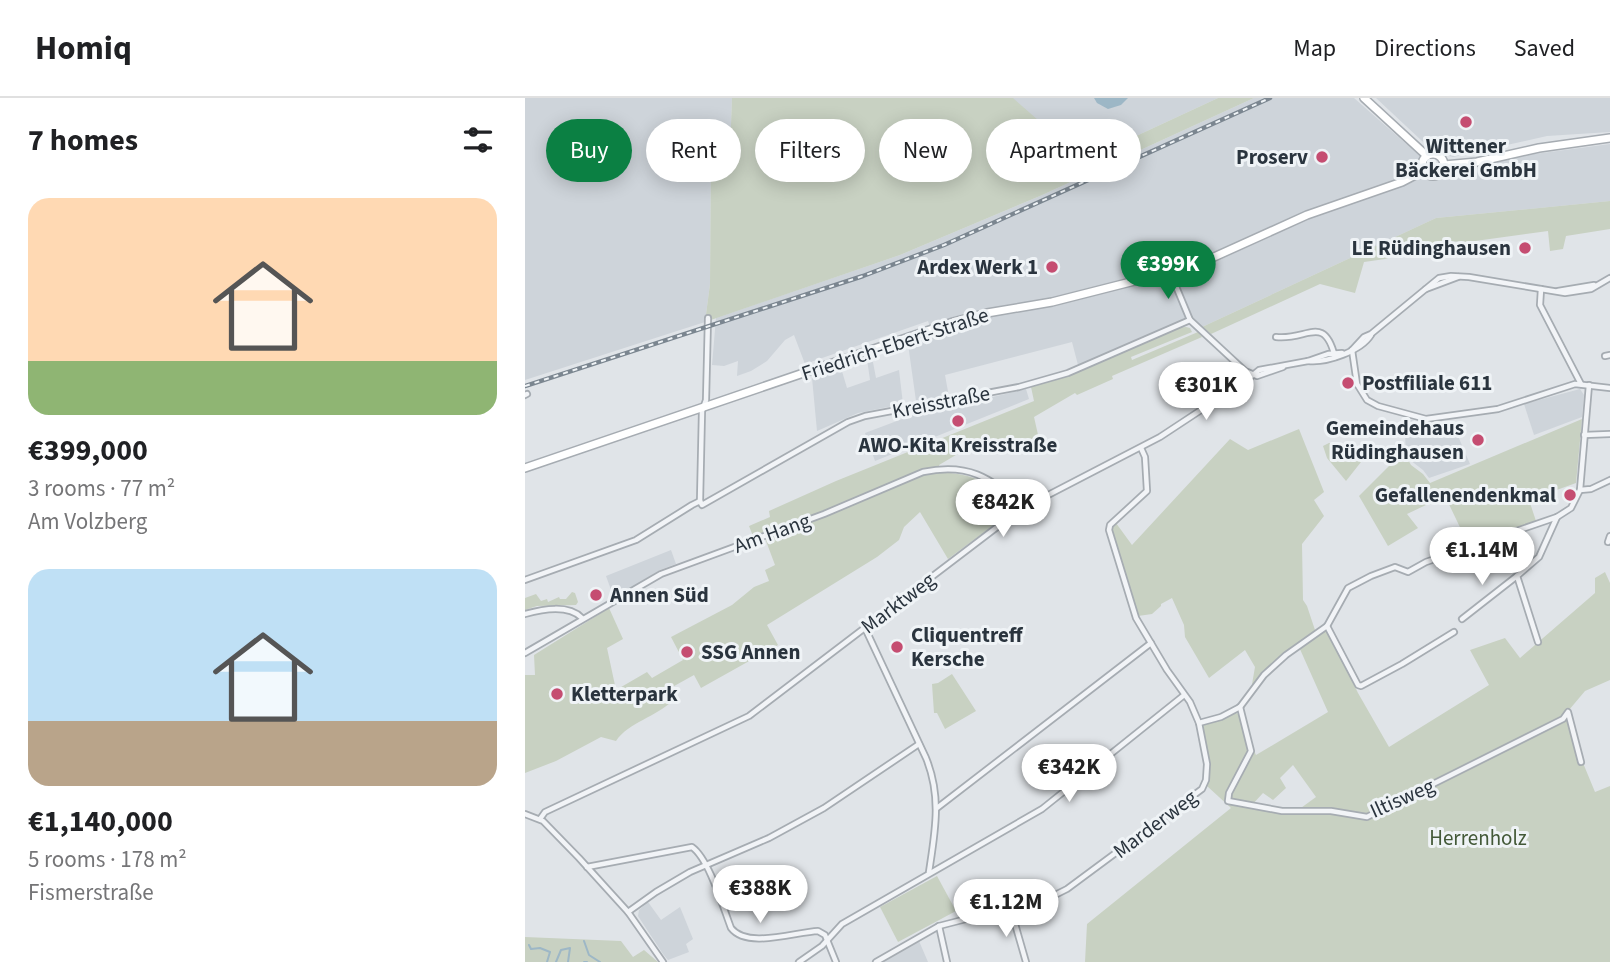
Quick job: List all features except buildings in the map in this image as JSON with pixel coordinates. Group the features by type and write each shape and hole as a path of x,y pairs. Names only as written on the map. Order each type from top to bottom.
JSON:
{"street":[{"path":"1364,98 1427,156"},
{"name":"Friedrich-Ebert-Straße","path":"525,468 953,322 1052,302 1203,262 1307,215 1423,171 1436,176 1444,165 1477,162 1539,148 1610,138"},
{"path":"1423,171 1422,162 1427,156 1437,155 1444,165"},
{"path":"1170,272 1190,320 1238,366 1252,374 1259,370 1308,360 1317,362 1352,350 1364,337 1439,278 1458,277 1557,291 1595,285 1610,278"},
{"path":"1541,289 1540,305 1581,384"},
{"path":"699,501 708,318"},
{"name":"Kreisstraße","path":"525,580 632,541 699,501 702,505 848,422 865,416 1019,387 1068,373 1190,320"},
{"path":"1276,337 1321,332 1331,341 1335,355"},
{"path":"1352,350 1357,383 1367,400 1377,406 1426,419 1498,409 1581,384 1610,388"},
{"name":"Marktweg","path":"540,819 545,812 749,716 1025,507 1141,448 1252,374"},
{"path":"1199,723 1221,718 1240,707 1263,675 1286,655 1328,626 1348,588 1395,565 1403,572 1408,572 1426,562 1557,517 1571,508 1580,490 1589,385"},
{"path":"1584,435 1610,434"},
{"name":"Marderweg","path":"876,962 939,926 1011,910 1067,889 1202,789 1206,780 1207,764 1199,723 1190,702 1136,618 1109,530 1110,525 1147,491 1145,457 1141,448"},
{"name":"Am Hang","path":"525,653 661,574 824,514 923,472 937,469 983,475 1025,507"},
{"path":"1580,490 1591,489 1610,480"},
{"path":"1462,619 1539,556 1557,517"},
{"path":"1608,542 1610,536"},
{"path":"1517,576 1538,642"},
{"path":"525,614 544,609 572,611 582,618"},
{"path":"1328,626 1361,687 1454,632"},
{"path":"865,628 933,780 937,808 929,873"},
{"path":"937,808 1151,643"},
{"path":"799,962 811,955 842,924 1042,809 1184,696"},
{"name":"Iltisweg","path":"1240,707 1251,751 1229,793 1228,801 1282,811 1331,811 1367,817 1563,719 1568,712 1581,762"},
{"path":"628,912 673,881 799,822 919,744"},
{"path":"525,814 540,819 587,867 628,912 663,962"},
{"path":"587,867 688,846 695,849 705,865 731,928 737,935 749,938 814,931 824,934 836,962"},
{"path":"1011,910 1026,962"},
{"path":"939,926 947,962"}],"shaded area":[{"path":"525,98 732,98 731,119 646,119 646,182 711,182 710,284 705,322 525,380"},
{"path":"1010,98 1218,98 1141,134 1141,119 1036,119"},
{"path":"1254,98 1354,98 1420,156 1419,168 1424,177 1429,179 1436,179 1448,171 1527,155 1610,144 1610,201 1436,218 1202,327 1191,318 1113,353 1078,365 1072,342 945,375 949,397 916,401 908,344 933,336 928,321 805,364 794,335 785,340 767,361 751,371 737,376 738,361 724,366 712,365 716,318 900,255 1071,182 1141,182 1141,150"},
{"path":"1376,98 1610,98 1610,132 1547,136 1453,157 1442,154 1422,141"},
{"path":"872,357 876,378 899,370 903,404 858,413 817,431 812,378 841,368 847,388 870,380 867,359"},
{"path":"1026,389 1029,399 875,461 865,433 926,410 929,412"},
{"path":"1580,389 1584,395 1582,417 1534,435 1524,404"},
{"path":"1404,418 1428,425 1452,422 1470,464 1429,478 1410,460 1406,452"},
{"path":"671,550 676,564 660,570 614,598 606,576"},
{"path":"648,902 661,920 680,907 693,939 686,944 689,952 668,960 663,954 638,916 639,910"},
{"path":"919,941 928,962 882,962 909,946"}],"green space":[{"path":"732,98 1013,98 1037,119 986,119 986,182 1071,182 900,255 705,322 710,284 711,182 741,182 741,119 731,119"},
{"path":"1218,98 1254,98 1141,150 1141,134"},
{"path":"1610,201 1610,229 1566,236 1563,249 1550,251 1548,231 1468,242 1440,241 1385,259 1364,262 1355,293 1320,284 1211,334 1202,327 1436,218"},
{"path":"1186,327 1192,332 1131,357 1132,360 1198,332 1202,337 1112,376 1113,379 1077,395 1075,393 1034,417 1041,448 1024,451 1023,447 993,441 993,452 979,453 978,442 939,465 940,472 980,480 1014,504 1014,510 948,559 920,512 904,527 899,540 877,557 767,625 778,645 701,688 694,675 667,690 672,701 621,734 616,741 601,737 556,761 525,773 525,675 535,675 534,655 609,608 623,639 607,648 616,690 647,672 652,678 683,660 671,637 732,605 754,587 769,581 765,570 775,565 763,533 753,536 749,526 770,517 769,511 1034,401 1031,387 1114,356 1175,328"},
{"path":"1582,419 1576,483 1529,500 1536,521 1468,544 1445,496 1407,514 1418,528 1388,546 1359,496 1400,455 1405,454 1411,465 1430,483"},
{"path":"1299,429 1324,492 1314,500 1324,516 1302,544 1303,600 1316,633 1285,654 1251,690 1255,667 1245,650 1209,678 1185,637 1184,625 1172,598 1161,604 1152,614 1138,616 1111,527 1116,523 1132,545 1230,439 1248,450"},
{"path":"1334,443 1361,462 1346,481 1327,458 1323,446"},
{"name":"Herrenholz","path":"1605,572 1610,583 1610,680 1585,691 1569,710 1583,763 1595,792 1610,786 1610,962 1085,962 1087,924 1231,808 1207,786 1209,763 1201,726 1235,713 1240,714 1256,755 1328,712 1299,647 1327,629 1358,693 1389,747 1489,685 1470,650 1505,638 1520,658 1595,593 1595,578","holes":["1293,765 1316,797 1294,813 1251,806 1263,793 1273,800 1286,788 1280,778"]},
{"path":"572,592 578,602 576,605 537,606 525,610 525,598 536,594 541,601 547,599 548,602 559,597 566,599"},
{"path":"952,674 976,711 945,729 937,713 934,713 932,684"},
{"path":"937,876 956,911 898,942 880,907"},
{"path":"525,937 621,941 633,957 644,950 658,962 525,962"}],"water":[{"path":"1094,98 1128,98 1121,105 1108,109"}],"waterway":[{"path":"584,941 589,955 600,962"},
{"path":"529,945 531,949 540,948 550,952 547,962"},
{"path":"556,962 561,950 570,948 568,962"}],"railway":[{"path":"525,386 863,276 944,245 1270,98"}],"place":[{"name":"Wittener Bäckerei GmbH","path":"1466,122"},
{"name":"Proserv","path":"1322,157"},
{"name":"LE Rüdinghausen","path":"1525,248"},
{"name":"Ardex Werk 1","path":"1052,267"},
{"name":"Postfiliale 611","path":"1348,383"},
{"name":"AWO-Kita Kreisstraße","path":"958,421"},
{"name":"Gemeindehaus Rüdinghausen","path":"1478,440"},
{"name":"Gefallenendenkmal","path":"1570,495"},
{"name":"Annen Süd","path":"596,595"},
{"name":"Cliquentreff Kersche","path":"897,647"},
{"name":"SSG Annen","path":"687,652"},
{"name":"Kletterpark","path":"557,694"}]}
